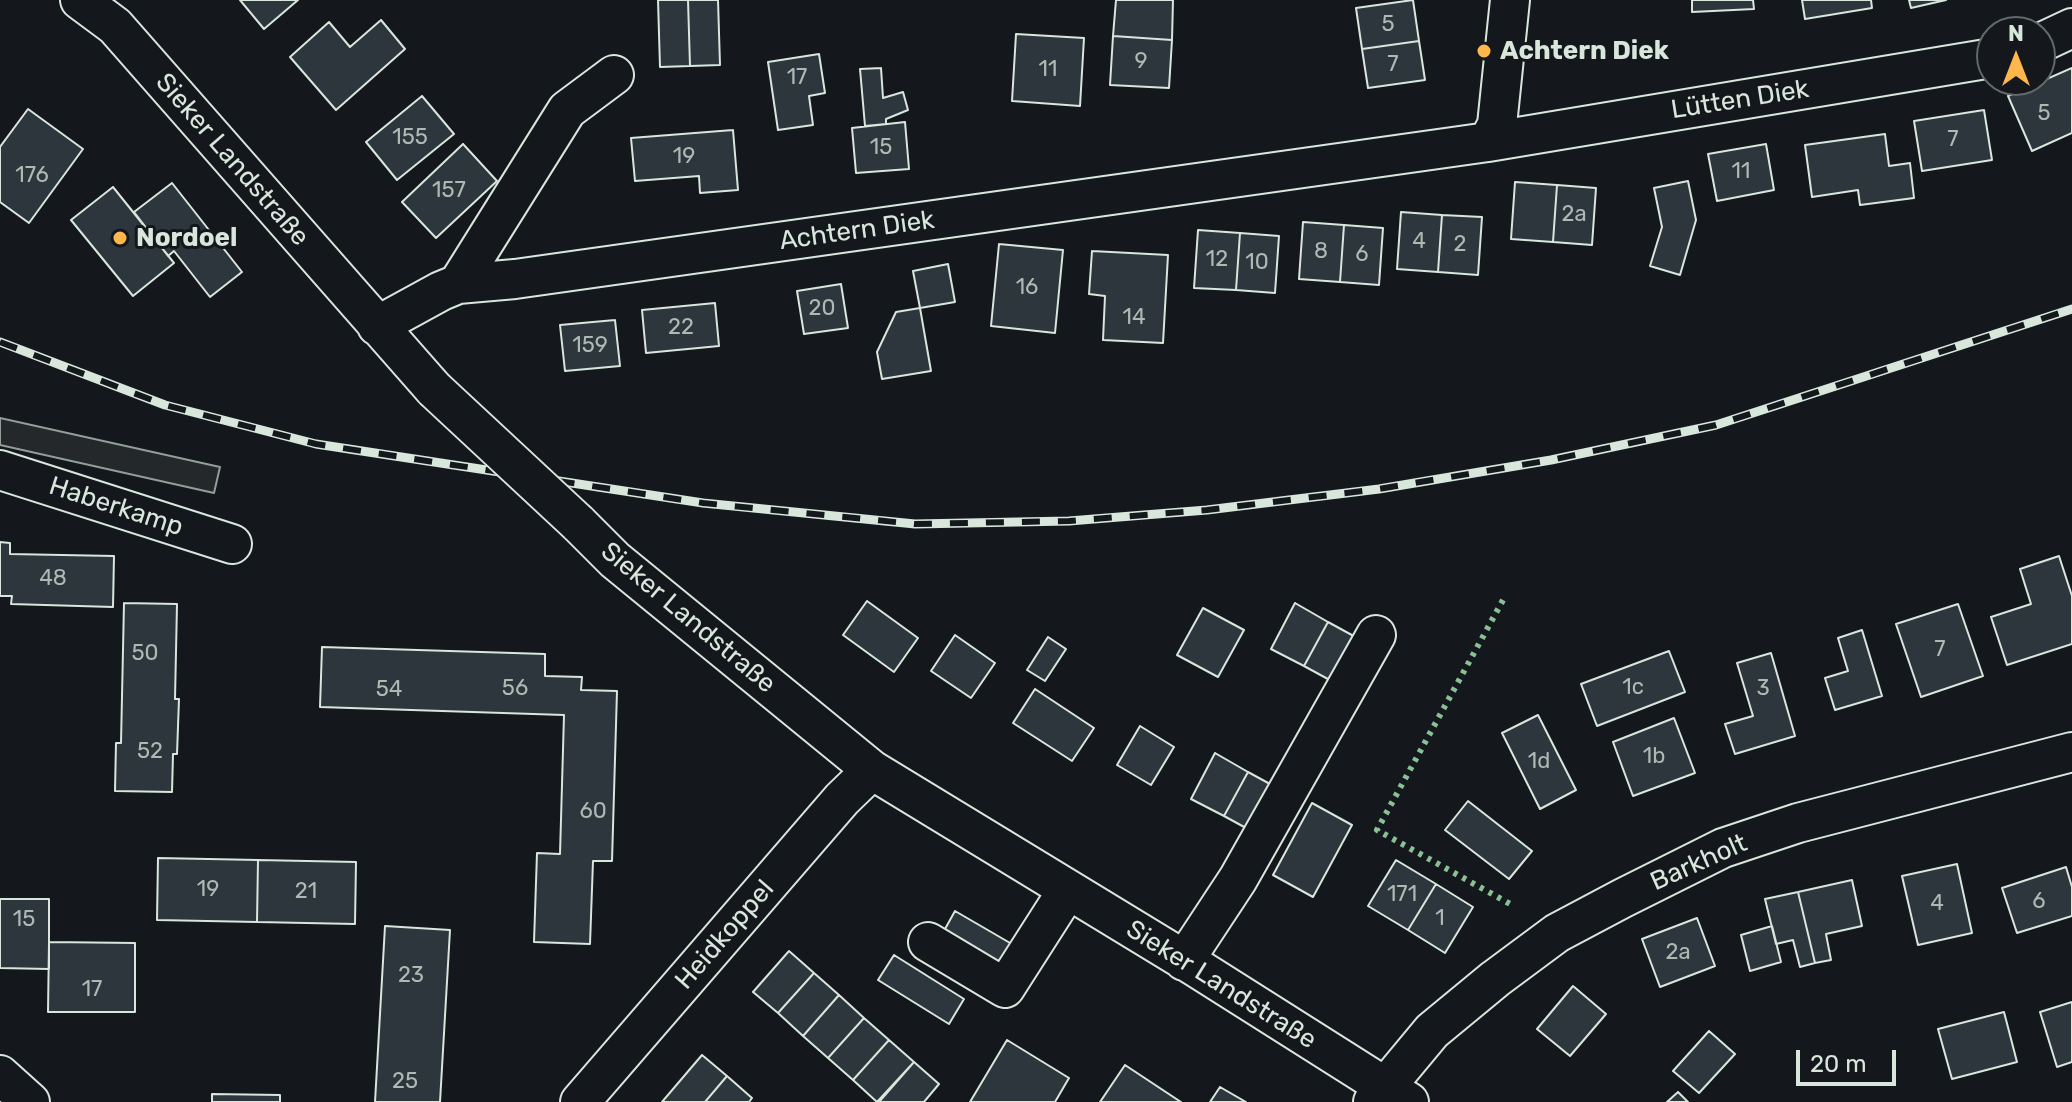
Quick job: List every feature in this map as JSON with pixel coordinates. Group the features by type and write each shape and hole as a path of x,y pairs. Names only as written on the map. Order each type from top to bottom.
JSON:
{"street":[{"name":"Sieker Landstraße","path":"80,0 115,26 434,389 615,560 872,770 1184,961 1389,1097"},
{"path":"1488,142 1497,125 1510,0"},
{"name":"Lütten Diek","path":"1488,142 1976,61"},
{"path":"458,284 567,110 614,75"},
{"name":"Achtern Diek","path":"377,326 458,284 515,279 1488,142"},
{"name":"Haberkamp","path":"0,470 232,544"},
{"path":"1184,961 1238,879 1376,635"},
{"name":"Barkholt","path":"1389,1097 1432,1031 1495,979 1557,933 1723,848 1798,823 2072,752"},
{"name":"Heidkoppel","path":"580,1102 842,799 872,770"},
{"path":"928,942 1005,988 1067,891"},
{"path":"0,1075 30,1102"}],"shaded area":[{"path":"0,418 220,467 214,493 0,445"}],"building":[{"path":"240,0 298,0 264,29"},
{"path":"658,0 688,0 690,66 660,67"},
{"path":"688,0 718,0 720,65 690,66"},
{"path":"1116,0 1173,0 1172,40 1113,36"},
{"path":"1413,0 1419,41 1362,49 1356,8"},
{"path":"1692,0 1753,0 1754,9 1692,12"},
{"path":"1802,0 1871,0 1872,8 1805,19"},
{"path":"1909,0 1946,0 1911,8"},
{"path":"381,20 405,49 336,110 290,57 329,22 350,47"},
{"path":"1016,34 1084,38 1080,106 1012,101"},
{"path":"1113,36 1172,40 1169,88 1110,85"},
{"path":"1419,41 1425,80 1368,88 1362,49"},
{"path":"819,54 825,93 809,96 813,125 778,130 768,62"},
{"path":"881,68 883,98 903,92 908,110 886,119 886,124 865,126 860,69"},
{"path":"2072,68 2072,133 2032,151 2008,96 2056,96 2056,75"},
{"path":"422,96 454,134 397,180 366,142"},
{"path":"28,109 83,149 29,223 0,202 0,147"},
{"path":"1984,110 1992,160 1922,171 1914,121"},
{"path":"905,122 909,169 856,173 852,128"},
{"path":"733,130 738,190 700,193 699,176 635,181 631,138"},
{"path":"1885,134 1889,166 1910,163 1914,198 1860,205 1858,190 1812,197 1805,145"},
{"path":"463,144 497,181 436,238 402,202"},
{"path":"1766,144 1774,190 1717,201 1708,154"},
{"path":"1688,181 1696,220 1680,275 1650,266 1662,227 1654,188"},
{"path":"1515,182 1557,185 1553,242 1511,239"},
{"path":"172,183 242,272 210,297 174,251 168,256 134,212"},
{"path":"1557,185 1596,188 1592,245 1553,242"},
{"name":"Nordoel","path":"113,187 174,263 133,296 71,220"},
{"path":"1401,212 1442,215 1438,272 1397,269"},
{"path":"1442,215 1482,217 1478,275 1438,272"},
{"path":"1303,222 1344,225 1340,282 1299,279"},
{"path":"1344,225 1383,228 1379,285 1340,282"},
{"path":"1198,230 1240,233 1236,290 1194,288"},
{"path":"1240,233 1279,236 1275,293 1236,290"},
{"path":"999,244 1063,250 1055,333 991,326"},
{"path":"1092,251 1168,255 1163,343 1103,340 1105,296 1089,294"},
{"path":"948,264 955,302 920,308 913,271"},
{"path":"841,284 848,328 804,334 797,291"},
{"path":"715,303 719,346 646,353 642,310"},
{"path":"920,308 931,371 882,379 877,352 896,312"},
{"path":"615,320 620,366 565,371 560,325"},
{"path":"0,542 10,543 10,554 114,556 113,607 11,604 12,596 0,596"},
{"path":"2059,556 2072,596 2072,644 2007,665 1991,617 2031,604 2020,569"},
{"path":"867,601 918,638 894,672 843,635"},
{"path":"124,603 177,604 175,699 179,699 172,792 115,791 116,743 121,743"},
{"path":"1295,603 1328,622 1304,666 1271,649"},
{"path":"1958,604 1983,676 1921,697 1896,624"},
{"path":"1203,608 1244,630 1218,677 1177,655"},
{"path":"1328,622 1361,640 1337,684 1304,666"},
{"path":"1862,630 1882,696 1835,710 1825,678 1848,671 1838,638"},
{"path":"955,635 995,663 971,698 931,671"},
{"path":"1048,637 1066,649 1045,681 1027,670"},
{"path":"322,647 545,654 545,676 582,677 581,690 617,691 612,861 593,861 590,944 534,942 537,853 560,854 564,715 320,707"},
{"path":"1669,651 1685,692 1597,726 1581,684"},
{"path":"1771,653 1795,736 1735,754 1725,724 1753,716 1737,663"},
{"path":"1035,689 1094,728 1072,761 1013,723"},
{"path":"1538,715 1576,790 1540,809 1502,733"},
{"path":"1674,718 1695,773 1633,796 1613,742"},
{"path":"1140,726 1174,747 1151,785 1117,765"},
{"path":"1215,753 1248,772 1224,816 1191,799"},
{"path":"1248,772 1281,790 1257,834 1224,816"},
{"path":"1468,801 1532,851 1509,879 1445,830"},
{"path":"1312,803 1352,825 1313,897 1273,875"},
{"path":"158,858 258,860 257,922 157,920"},
{"path":"258,860 356,862 355,924 257,922"},
{"path":"1396,860 1436,884 1408,930 1368,906"},
{"path":"1957,864 1972,933 1918,945 1902,876"},
{"path":"2066,867 2072,887 2072,916 2017,933 2002,888"},
{"path":"1852,880 1862,926 1826,934 1831,960 1815,963 1798,892"},
{"path":"1436,884 1473,907 1445,953 1408,930"},
{"path":"1798,892 1815,963 1800,967 1793,940 1776,944 1765,899"},
{"path":"0,899 49,899 49,969 0,968"},
{"path":"955,911 1017,947 1002,974 940,938"},
{"path":"1697,918 1715,966 1660,987 1642,939"},
{"path":"385,926 450,930 440,1102 375,1102"},
{"path":"1772,926 1781,962 1750,971 1741,935"},
{"path":"49,942 135,943 135,1012 48,1012"},
{"path":"789,951 814,973 778,1013 753,992"},
{"path":"894,955 964,999 949,1024 878,980"},
{"path":"814,973 839,995 803,1036 778,1013"},
{"path":"1573,986 1606,1014 1570,1056 1537,1029"},
{"path":"839,995 864,1018 828,1058 803,1036"},
{"path":"2072,1002 2072,1062 2057,1067 2040,1012"},
{"path":"2004,1012 2017,1062 1952,1079 1938,1029"},
{"path":"864,1018 889,1040 853,1080 828,1058"},
{"path":"1709,1031 1735,1054 1699,1093 1673,1071"},
{"path":"889,1040 914,1062 877,1102 853,1080"},
{"path":"1007,1040 1069,1078 1055,1102 970,1102"},
{"path":"702,1055 727,1076 705,1102 662,1102"},
{"path":"914,1062 939,1084 924,1102 879,1102"},
{"path":"1125,1065 1181,1102 1100,1102"},
{"path":"727,1076 752,1098 749,1102 705,1102"},
{"path":"1220,1087 1246,1102 1210,1102"},
{"path":"1678,1092 1688,1102 1667,1102"},
{"path":"212,1094 280,1095 280,1102 212,1102"}],"railway":[{"path":"0,342 165,405 316,444 703,503 915,524 1069,521 1207,510 1379,489 1551,460 1716,425 2072,309"}],"hedge":[{"path":"1503,600 1377,830 1512,905"}],"place":[{"name":"Achtern Diek","path":"1484,51"},
{"name":"Nordoel","path":"120,238"}]}
